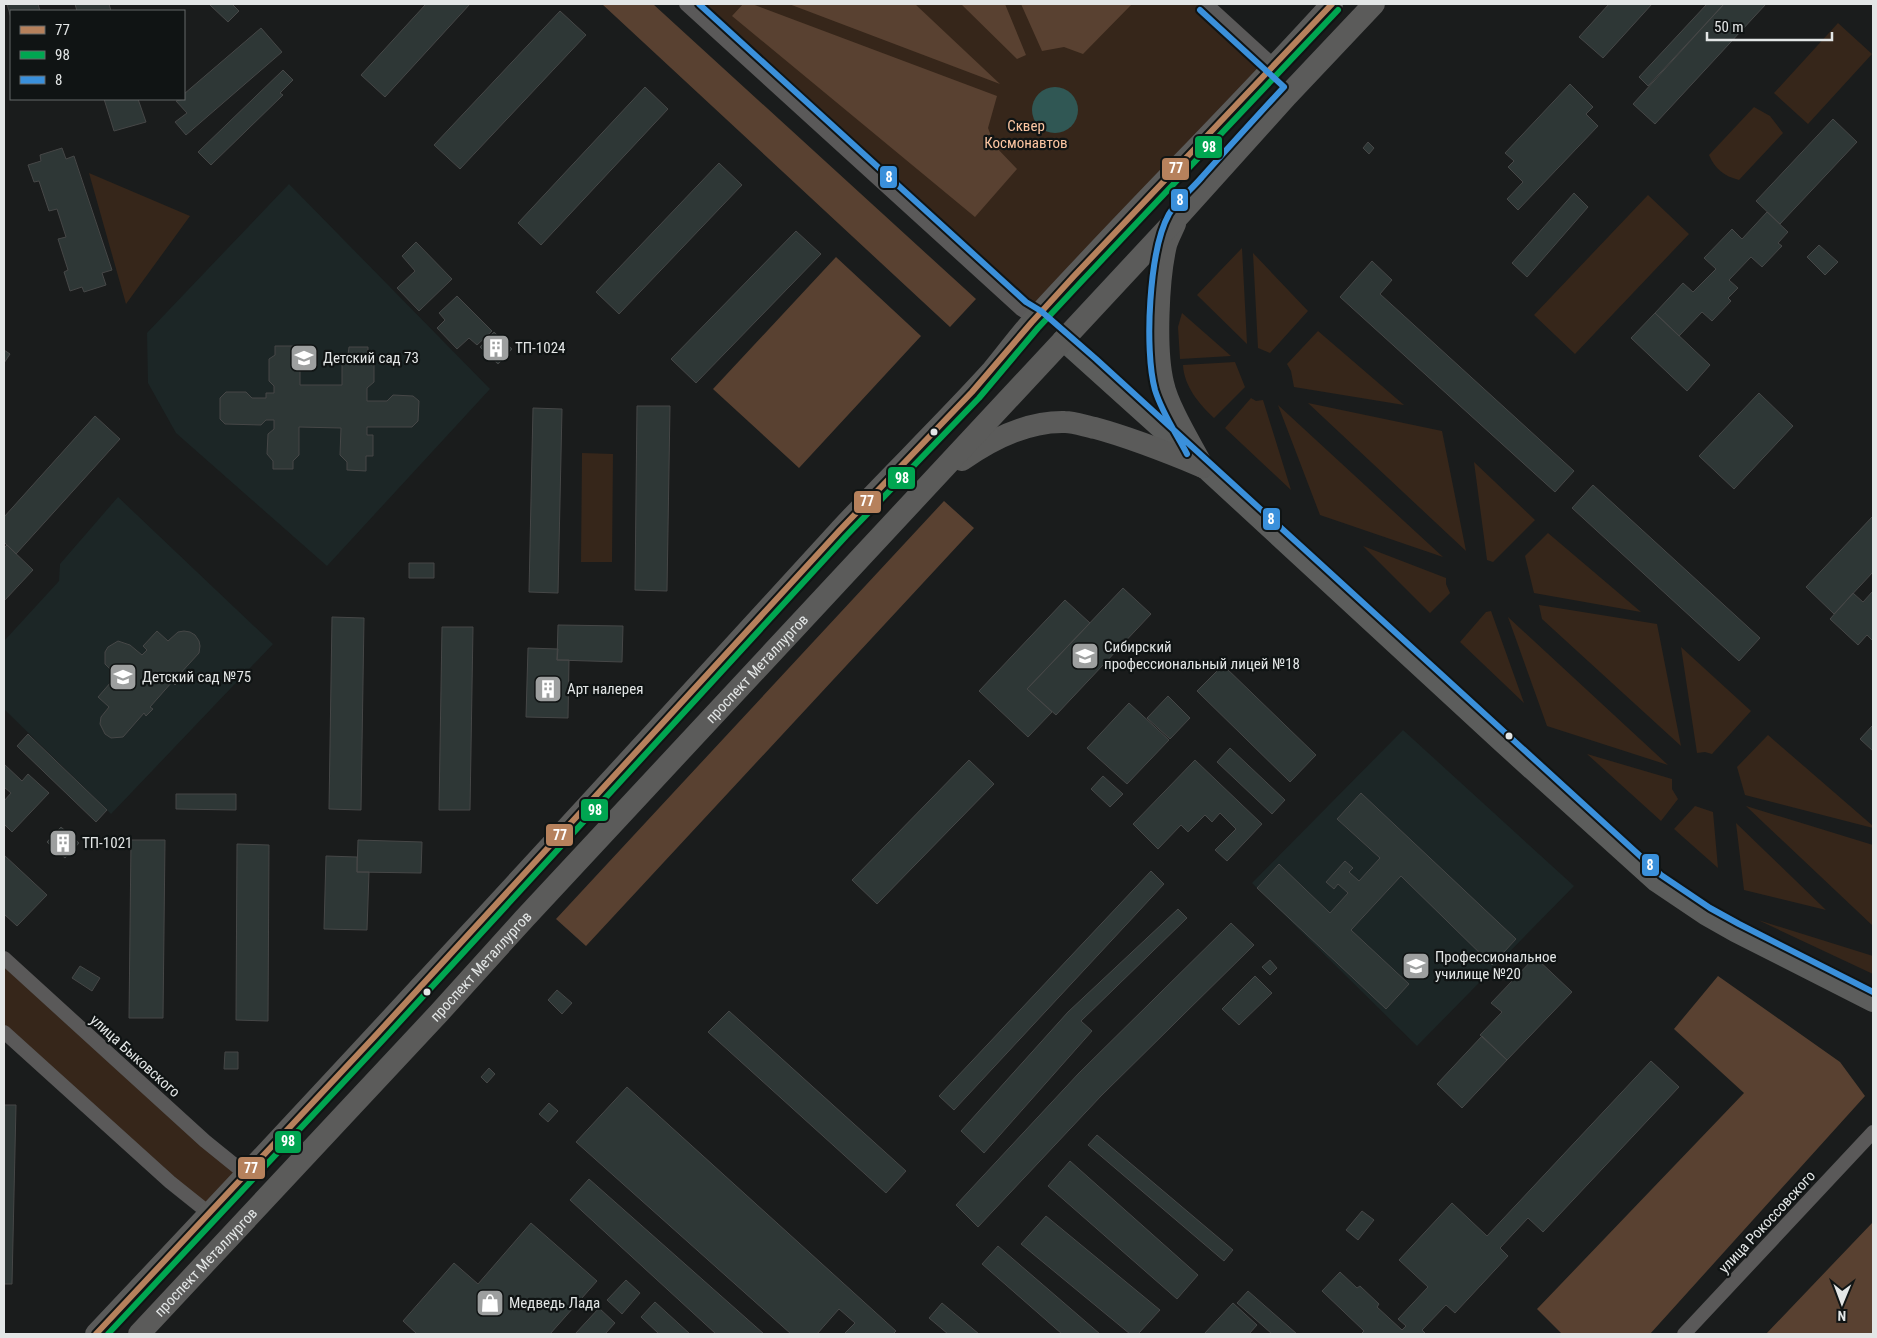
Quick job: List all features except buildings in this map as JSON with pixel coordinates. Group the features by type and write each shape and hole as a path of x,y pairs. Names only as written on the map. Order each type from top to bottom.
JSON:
{"main road":[{"name":"проспект Металлургов","path":"96,1334 247,1175 323,1090 583,813 844,526 992,371 1035,318 1275,67 1332,4"},
{"name":"проспект Металлургов","path":"139,1334 1374,4"},
{"path":"1275,67 1296,86"},
{"path":"1177,218 1167,244 1162,284 1159,346 1163,383 1167,397 1203,466"},
{"path":"1035,318 1203,466 1502,743 1656,882 1705,915 1735,932 1873,1002"},
{"path":"930,484 974,452 1004,435 1030,426 1065,422 1140,441 1203,466"},
{"path":"247,1175 268,1196"},
{"path":"210,1214 232,1235"}],"street":[{"path":"686,4 1021,309 1035,318"},
{"path":"1206,4 1275,67"},
{"name":"улица Быковского","path":"4,958 206,1141 247,1175"},
{"path":"4,1032 170,1182 210,1214"},
{"name":"улица Рокоссовского","path":"1684,1334 1873,1132"}],"shaded area":[{"path":"602,4 653,4 976,299 950,327"},
{"path":"743,4 752,4 997,96 988,128 995,146 1017,169 975,217 732,16"},
{"path":"789,4 915,4 1000,84"},
{"path":"961,4 1005,4 1026,55 1017,59"},
{"path":"1021,4 1132,4 1083,54 1064,47 1042,51"},
{"name":"Детский сад 73","path":"289,184 490,389 327,566 176,433 148,383 147,333"},
{"path":"836,257 921,336 799,468 713,389"},
{"name":"Детский сад №75","path":"118,497 273,644 111,814 4,709 4,641 59,581 60,564"},
{"path":"944,501 974,528 586,946 556,919"},
{"name":"Профессиональное училище №20","path":"1403,730 1574,886 1417,1046 1252,883"},
{"path":"1718,976 1840,1062 1865,1096 1650,1334 1562,1334 1537,1309 1744,1093 1674,1029"},
{"path":"1873,1222 1873,1334 1766,1334"}],"green space":[{"name":"Сквер Космонавтов","path":"686,4 1206,4 1275,67 1035,318"},
{"path":"1838,23 1872,54 1808,124 1774,93"},
{"path":"1754,107 1770,116 1783,133 1739,180 1721,171 1709,155"},
{"path":"89,173 190,216 126,304"},
{"path":"1648,195 1689,234 1575,354 1534,315"},
{"path":"1242,248 1247,344 1197,295"},
{"path":"1253,253 1308,311 1270,353 1258,348"},
{"path":"1182,313 1231,356 1180,359 1178,327"},
{"path":"1318,331 1404,405 1294,387 1291,371 1287,364"},
{"path":"1235,362 1245,387 1214,418 1193,394 1186,380 1183,365"},
{"path":"1251,398 1256,401 1263,400 1291,490 1225,428"},
{"path":"1308,403 1442,431 1466,551"},
{"path":"1278,405 1443,557 1320,515"},
{"path":"582,453 613,454 612,562 581,562"},
{"path":"1474,462 1535,520 1493,562 1487,560"},
{"path":"1548,533 1641,612 1534,593 1525,556"},
{"path":"1363,546 1446,578 1446,584 1450,593 1430,613"},
{"path":"1539,605 1657,624 1681,746 1542,619"},
{"path":"1491,611 1524,703 1460,642 1486,612"},
{"path":"1508,617 1668,765 1547,726"},
{"path":"1681,647 1751,711 1712,754 1705,752 1697,753"},
{"path":"1768,735 1873,828 1745,795 1737,767"},
{"path":"1587,754 1672,779 1672,789 1678,799 1661,821"},
{"path":"1695,806 1713,812 1718,868 1674,829"},
{"path":"1746,806 1873,845 1873,926"},
{"path":"1736,823 1826,910 1744,890"},
{"path":"1758,920 1873,956 1873,974"},
{"path":"4,958 247,1175 210,1214 4,1032"}],"water":[{"path":"1050,87 1060,87 1074,97 1078,110 1074,123 1068,129 1060,133 1050,133 1036,123 1032,115 1032,105 1042,91"}],"transit line":[{"name":"8","path":"699,4 1026,302 1041,311 1096,359 1661,875 1710,908 1873,992"},
{"name":"77","path":"96,1334 377,1034 840,530 972,392 1074,276 1332,4"},
{"name":"8","path":"1187,454 1161,407 1155,390 1152,372 1149,326 1150,300 1162,230 1176,204 1284,87 1200,10"},
{"name":"98","path":"108,1334 383,1040 846,536 979,398 1038,328 1338,10"}],"place":[{"name":"ТП-1024","path":"496,348"},
{"name":"Детский сад 73","path":"304,358"},
{"name":"Сибирский профессиональный лицей №18","path":"1085,656"},
{"name":"Детский сад №75","path":"123,677"},
{"name":"Арт налерея","path":"548,689"},
{"name":"ТП-1021","path":"63,843"},
{"name":"Профессиональное училище №20","path":"1416,966"},
{"name":"Медведь Лада","path":"490,1303"}]}
